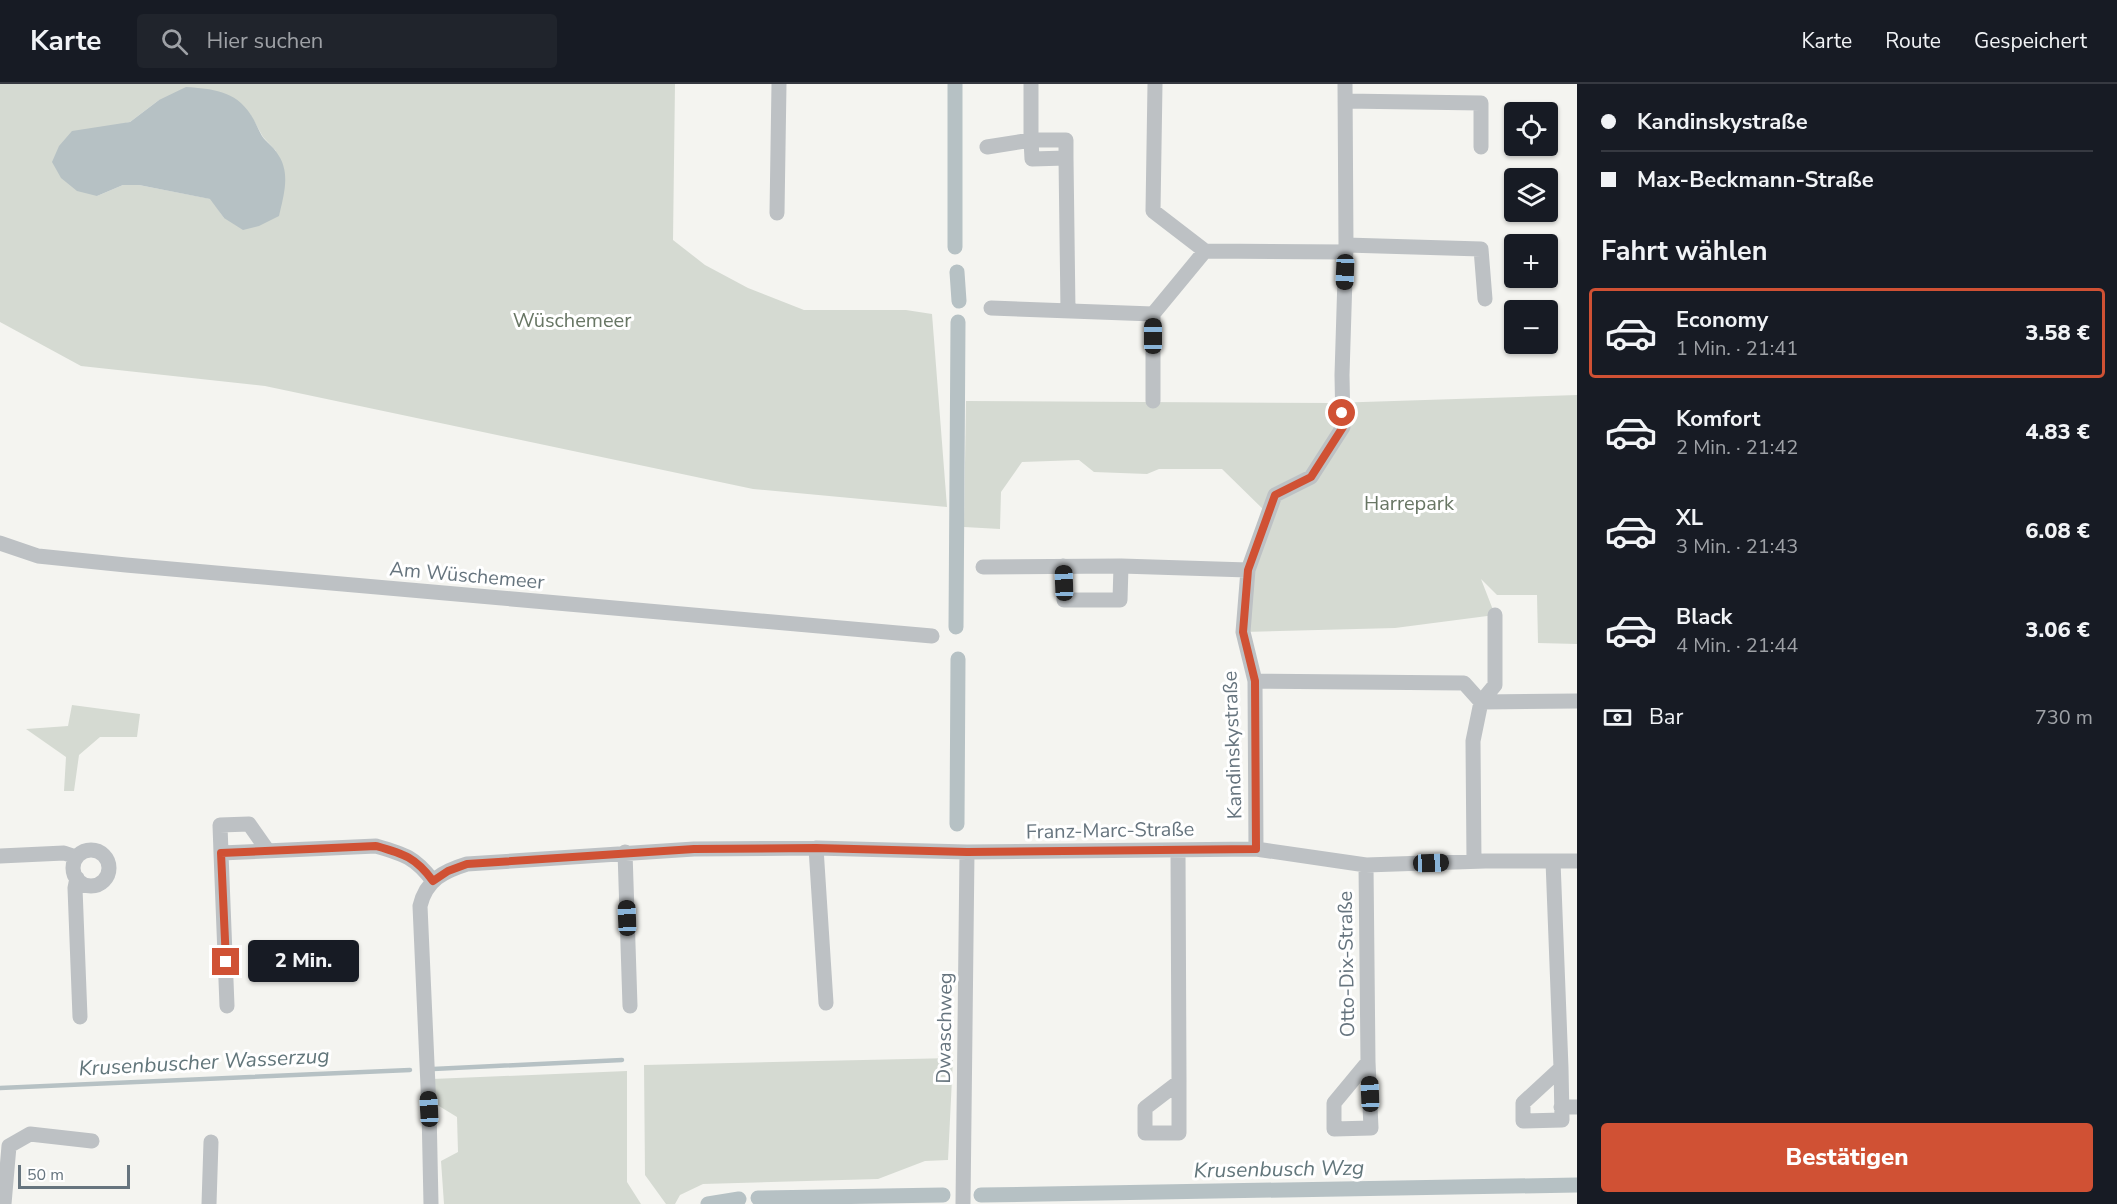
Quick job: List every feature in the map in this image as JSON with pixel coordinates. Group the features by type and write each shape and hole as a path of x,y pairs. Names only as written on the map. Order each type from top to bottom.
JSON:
{"street":[{"path":"777,213 779,84"},
{"path":"1031,84 1032,159 1066,158 1068,311"},
{"path":"1155,84 1153,211 1205,251 1346,248 1481,249 1485,299"},
{"name":"Kandinskystraße","path":"1256,849 1255,681 1243,632 1248,570 1275,495 1311,477 1343,427 1342,375 1346,248 1345,84"},
{"path":"1345,101 1481,103 1481,147"},
{"path":"987,147 1031,140"},
{"path":"1153,402 1153,314 1205,251"},
{"path":"991,308 1153,314"},
{"name":"Am Wüschemeer","path":"0,543 38,556 126,565 932,636"},
{"path":"1063,566 1064,600 1120,600 1121,566"},
{"path":"983,567 1121,566 1248,570"},
{"path":"1474,861 1473,741 1481,702 1495,685 1495,615"},
{"path":"1255,681 1464,683 1481,702 1577,701"},
{"path":"227,1006 220,825 249,825 268,851"},
{"path":"221,853 376,846 401,853 421,866 433,881 424,894 420,906 431,1204"},
{"path":"816,848 826,1003"},
{"name":"Franz-Marc-Straße","path":"433,881 448,871 467,864 625,852 816,848 967,852 1256,849 1366,865 1474,861 1577,861"},
{"path":"86,850 104,854 109,865 106,877 97,884 86,885 77,878 73,868 76,857 86,850"},
{"path":"1178,850 1179,1082"},
{"path":"625,852 630,1006"},
{"name":"Dwaschweg","path":"963,1204 967,852"},
{"path":"0,856 64,853 76,857"},
{"path":"1554,861 1561,1068 1569,1107 1562,1120 1523,1121 1523,1103 1561,1068"},
{"name":"Otto-Dix-Straße","path":"1366,865 1368,1062"},
{"path":"77,878 75,888 80,1017"},
{"path":"4,1204 9,1146 30,1134 92,1141"},
{"path":"209,1204 211,1142"}],"green space":[{"name":"Wüschemeer","path":"0,84 675,84 673,240 705,265 748,288 804,310 906,310 932,314 947,507 753,489 265,386 81,366 0,322","holes":["159,100 250,114 263,137 276,151 224,218 211,199 139,185 123,185 97,196 105,128 130,122"]},
{"name":"Harrepark","path":"1577,395 1577,644 1538,643 1537,595 1497,595 1481,579 1495,615 1395,628 1243,632 1248,570 1268,514 1222,469 1159,469 1147,474 1094,472 1079,460 1022,462 1001,492 1000,529 964,527 966,401 1332,403"},
{"path":"72,705 140,714 137,737 100,737 79,755 74,791 64,791 66,757 26,729 68,726"},
{"path":"953,1058 948,1160 925,1161 878,1179 703,1184 680,1195 675,1204 666,1204 645,1175 644,1065"},
{"path":"627,1071 627,1182 641,1204 444,1204 441,1161 458,1152 457,1117 434,1103 432,1079"}],"shaded area":[{"path":"186,87 222,92 238,100 251,115 262,136 274,148 284,168 285,183 279,216 259,226 243,230 224,218 210,199 139,185 123,185 97,196 77,191 61,178 52,162 59,146 72,131 130,122 159,100"}],"waterway":[{"path":"955,84 955,247"},
{"path":"957,272 959,301"},
{"path":"956,627 958,322"},
{"path":"957,824 958,659"},
{"name":"Krusenbuscher Wasserzug","path":"433,1069 622,1060"},
{"name":"Krusenbuscher Wasserzug","path":"0,1088 410,1070"},
{"name":"Krusenbusch Wzg","path":"981,1195 1577,1185"},
{"name":"Krusenbusch Wzg","path":"758,1198 943,1195"},
{"name":"Krusenbusch Wzg","path":"708,1204 739,1199"}],"route":[{"path":"226,962 221,853 376,846 401,853 421,866 433,881 448,871 467,864 694,849 816,848 967,852 1256,849 1255,681 1243,632 1248,570 1275,495 1311,477 1343,427 1342,413"}]}
